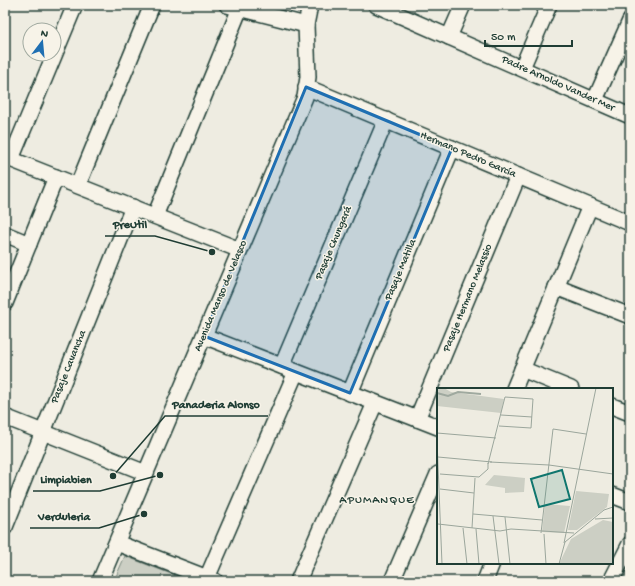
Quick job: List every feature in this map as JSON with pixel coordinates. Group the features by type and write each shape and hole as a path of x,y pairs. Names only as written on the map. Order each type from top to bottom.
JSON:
{"street":[{"path":"75,5 8,158 240,250"},
{"path":"78,185 152,5"},
{"name":"Avenida Manso de Velasco","path":"100,581 305,97 308,77 306,25 310,5"},
{"name":"Padre Arnoldo Vander Mer","path":"376,5 630,116"},
{"path":"449,37 463,5"},
{"path":"522,68 549,5"},
{"path":"155,216 234,7 306,25"},
{"path":"595,100 630,21"},
{"name":"Hermano Pedro García","path":"306,86 630,223"},
{"name":"Pasaje Chungará","path":"282,366 386,120"},
{"name":"Pasaje Matilla","path":"350,393 452,148"},
{"path":"5,303 56,176"},
{"name":"Pasaje Hermano Melassio","path":"417,420 518,176"},
{"path":"514,388 590,206"},
{"name":"Pasaje Cavancha","path":"5,527 133,207"},
{"path":"5,234 29,244"},
{"path":"556,288 630,316"},
{"path":"204,336 437,428"},
{"path":"522,369 568,388"},
{"path":"117,543 212,579 296,372"},
{"path":"298,581 374,403"},
{"path":"613,406 630,413"},
{"path":"5,417 146,473"},
{"path":"392,581 437,476"},
{"path":"613,495 630,502"},
{"path":"611,581 630,544"},
{"path":"485,581 492,564"}],"highlighted area":[{"path":"306,87 452,148 350,393 204,336"}],"shaded area":[{"path":"125,556 189,581 114,581"}],"place":[{"name":"PreUtil","path":"212,252"},
{"name":"Limpiabien","path":"160,475"},
{"name":"Panaderia Alonso","path":"113,476"},
{"name":"Verduleria","path":"144,514"}],"district":[{"name":"APUMANQUE","path":"377,501"}]}
